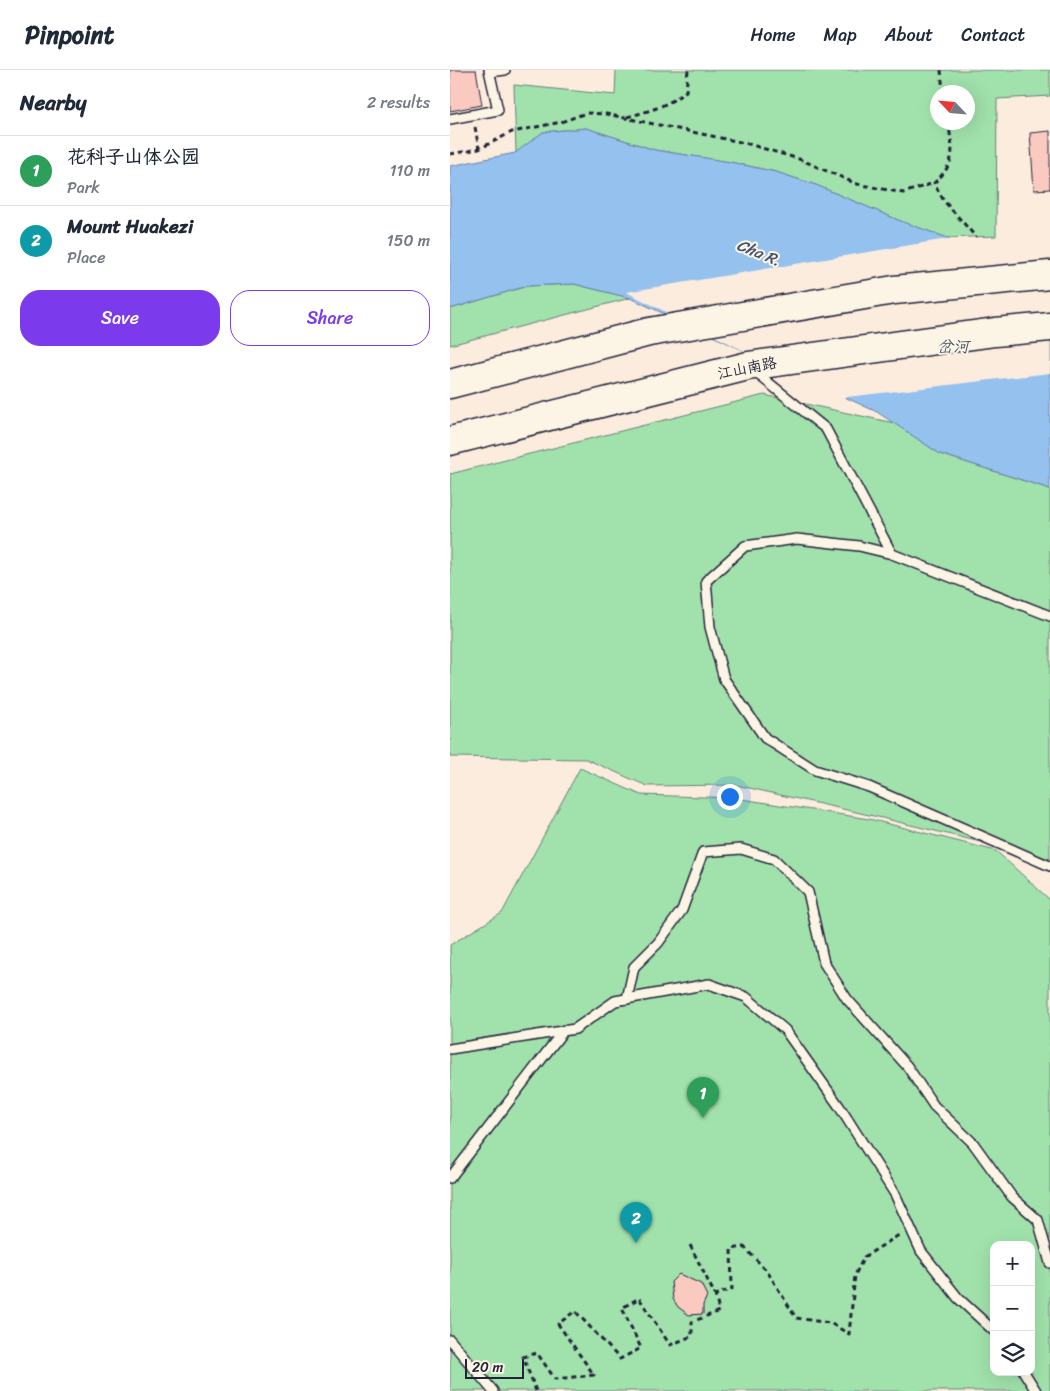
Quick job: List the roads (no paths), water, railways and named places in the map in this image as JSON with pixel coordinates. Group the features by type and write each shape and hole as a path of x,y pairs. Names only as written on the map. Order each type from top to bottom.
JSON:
{"main road":[{"path":"450,384 649,332 894,290 1050,275"},
{"name":"江山南路","path":"450,441 754,365 995,332 1050,327"}],"lane":[{"path":"450,119 498,110 490,71 505,70"},
{"path":"754,365 826,429 892,554"},
{"path":"1050,616 892,554 859,546 797,539 745,546 706,581 710,627 724,679 765,738 815,770 869,787 1050,866"},
{"path":"627,999 634,967 658,943 682,910 703,852 741,849 774,859 808,892 824,963 847,999 907,1066 934,1106 972,1143 1012,1197 1038,1220 1050,1263"},
{"path":"450,1049 575,1029 615,1001 709,984 746,997 785,1030 839,1106 895,1194 921,1251 958,1298 990,1327"},
{"path":"450,1178 564,1030"},
{"path":"450,1340 493,1391"},
{"path":"1027,1376 1036,1391"}],"water":[{"name":"岔河","path":"586,128 655,150 730,162 776,172 816,185 903,222 948,238 1050,284 1050,489 940,454 877,412 630,298 574,284 527,286 450,309 450,166 515,153 543,132"}],"place":[{"name":"花科子山体公园","path":"703,1118"},
{"name":"Mount Huakezi","path":"636,1243"}],"water label":[{"name":"Cha R.","path":"759,252"}]}
